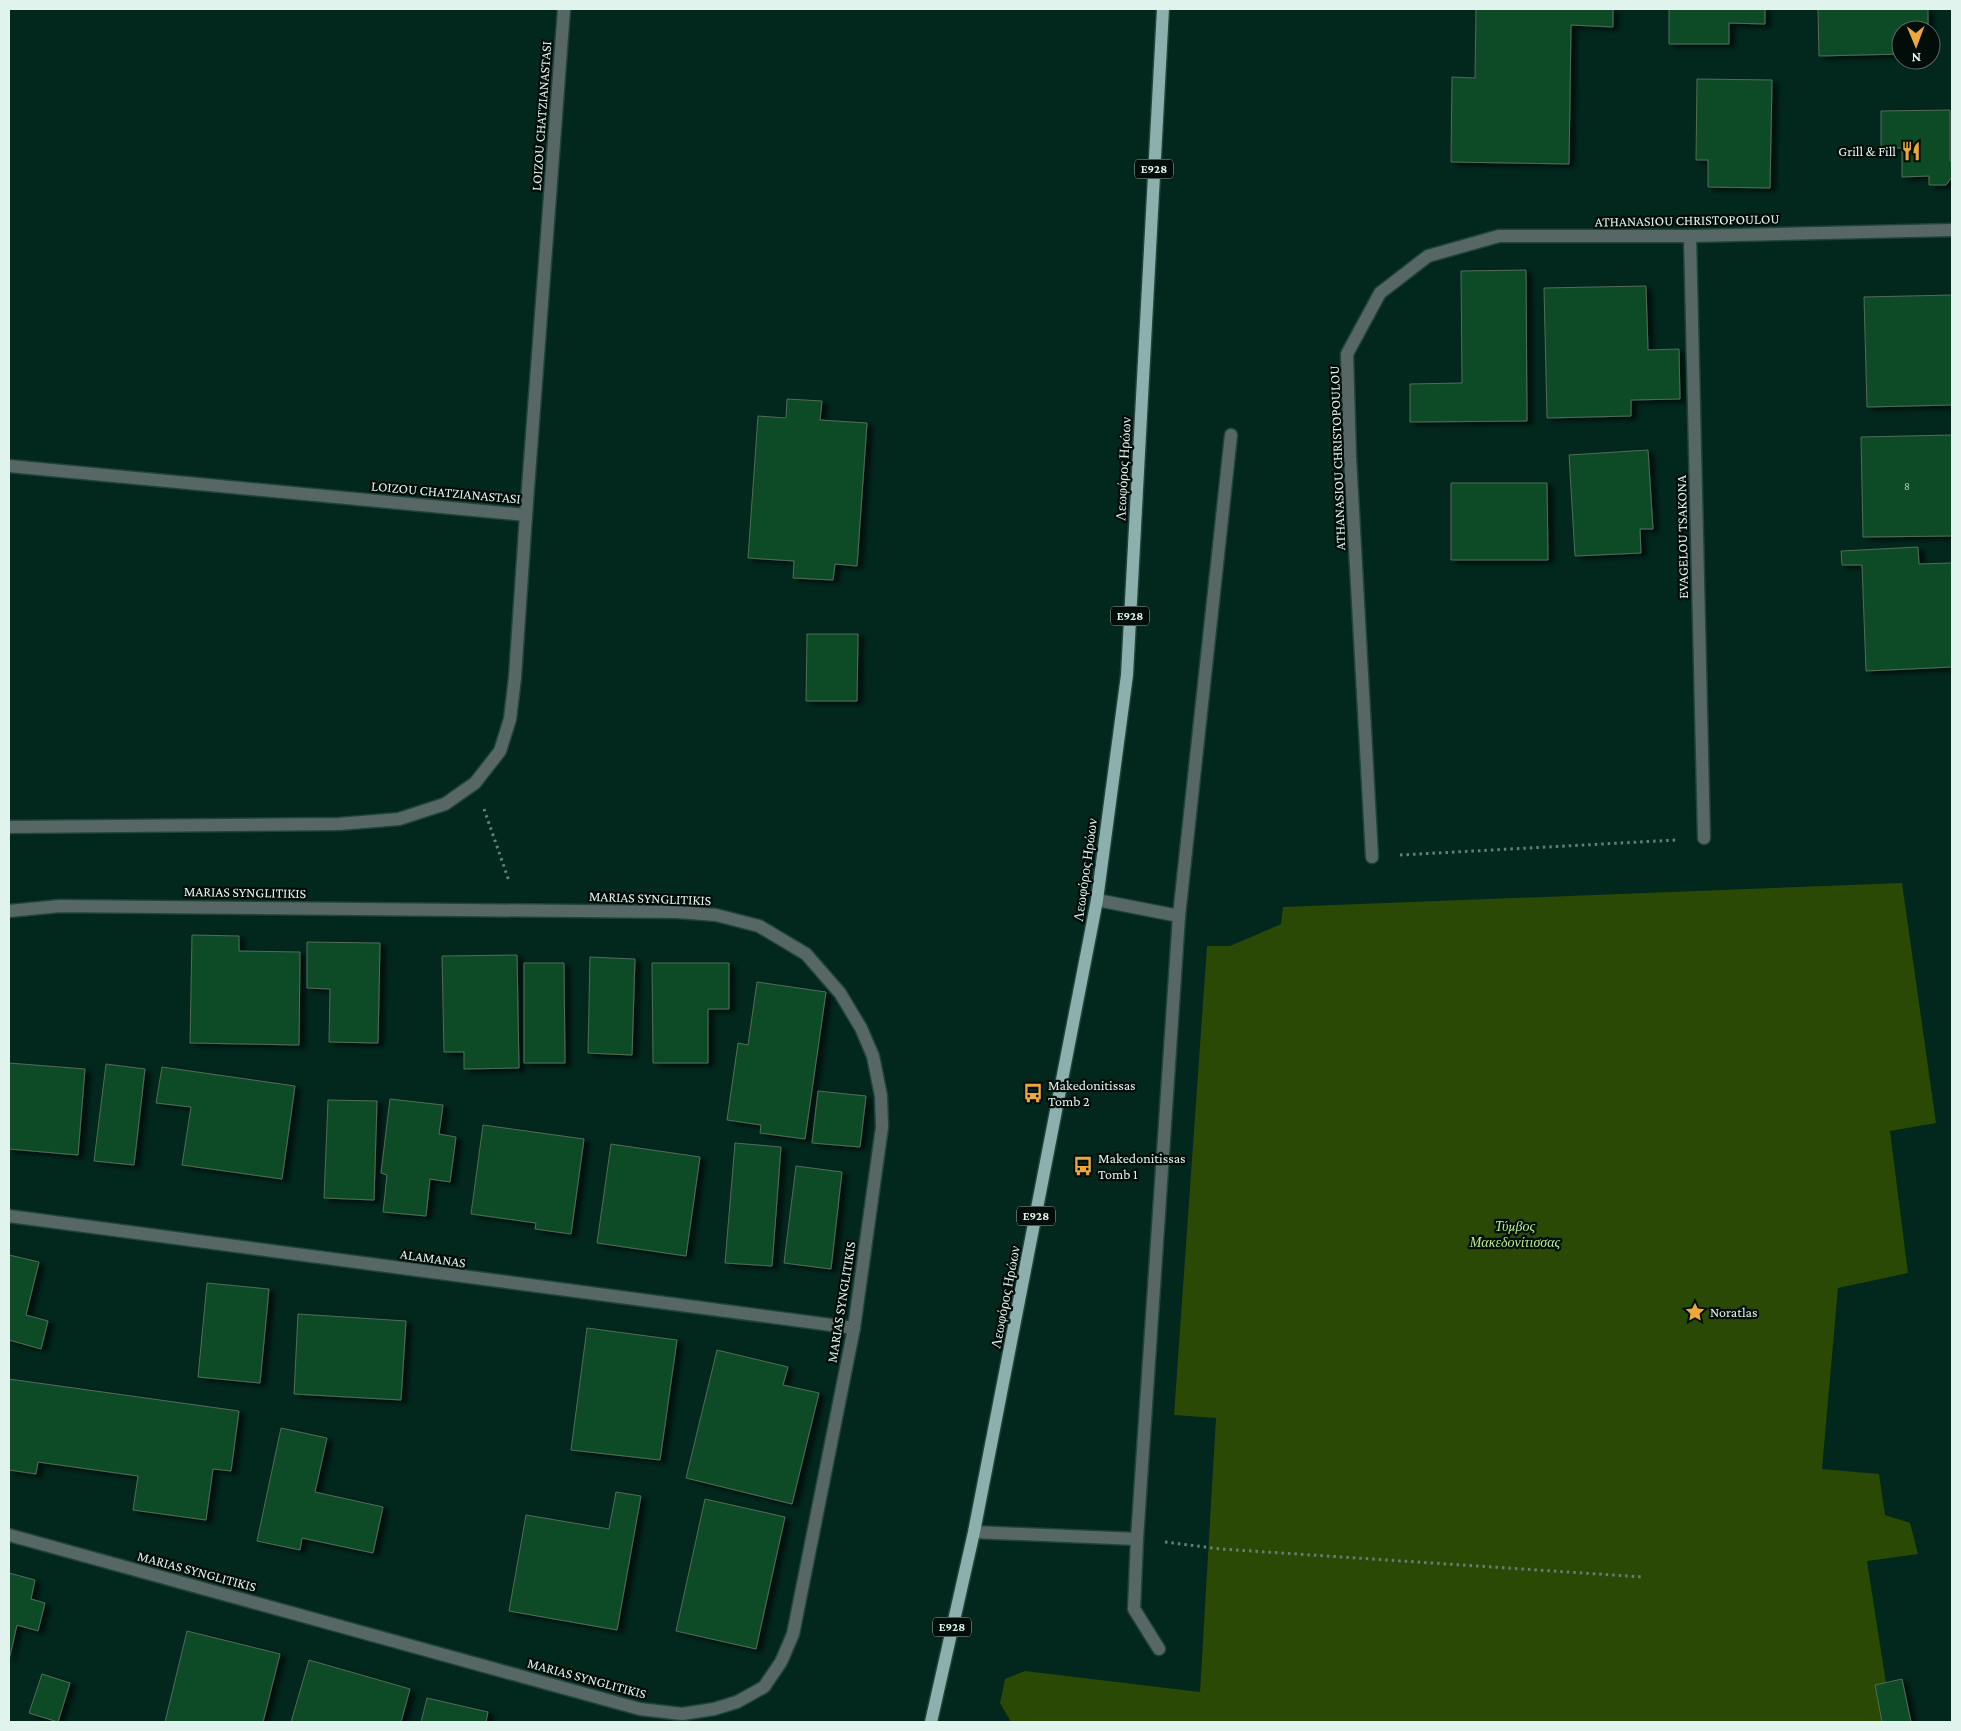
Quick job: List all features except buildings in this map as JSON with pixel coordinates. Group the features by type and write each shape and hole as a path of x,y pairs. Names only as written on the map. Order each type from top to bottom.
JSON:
{"main road":[{"name":"Λεωφόρος Ηρώων","path":"931,1722 974,1532 1098,900 1127,675 1163,9"}],"street":[{"name":"LOIZOU CHATZIANASTASI","path":"9,466 526,515 564,9"},
{"name":"ATHANASIOU CHRISTOPOULOU","path":"1372,857 1350,457 1347,354 1380,293 1428,256 1499,236 1690,236 1952,230"},
{"name":"EVAGELOU TSAKONA","path":"1690,236 1704,838"},
{"path":"1159,1649 1134,1609 1137,1539 1179,916 1231,435"},
{"path":"9,827 340,824 399,819 445,804 475,783 500,751 510,719 515,677 526,515"},
{"path":"1098,900 1179,916"},
{"name":"MARIAS SYNGLITIKIS","path":"9,911 60,906 678,912 716,915 759,926 806,954 840,993 861,1028 873,1056 881,1096 882,1127 854,1328 794,1634 781,1662 764,1687 737,1702 714,1709 682,1714 640,1709 9,1535"},
{"name":"ALAMANAS","path":"9,1216 854,1328"},
{"path":"974,1532 1137,1539"}],"path":[{"path":"475,783 519,910"},
{"path":"1372,857 1704,838"},
{"path":"1137,1539 1221,1549 1643,1577"}],"green space":[{"name":"Τύμβος Μακεδονίτισσας","path":"1902,883 1936,1123 1890,1131 1908,1273 1838,1288 1822,1469 1879,1474 1885,1515 1910,1523 1918,1554 1867,1561 1892,1722 1011,1722 1000,1703 1005,1679 1025,1671 1200,1692 1216,1418 1174,1415 1207,946 1230,946 1281,924 1283,907"}],"place":[{"name":"Grill & Fill","path":"1911,151"},
{"name":"Makedonitissas Tomb 2","path":"1033,1093"},
{"name":"Makedonitissas Tomb 1","path":"1083,1166"},
{"name":"Noratlas","path":"1695,1312"}]}
